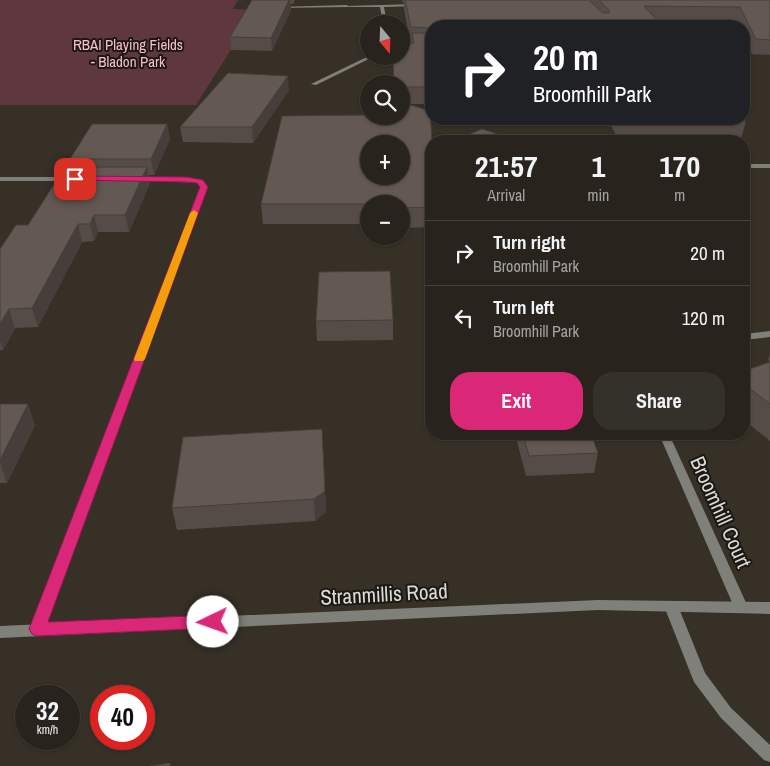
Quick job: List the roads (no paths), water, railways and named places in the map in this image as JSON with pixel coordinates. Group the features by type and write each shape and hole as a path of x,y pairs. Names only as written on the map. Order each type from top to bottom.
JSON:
{"street":[{"path":"274,7 420,5"},
{"path":"382,6 384,15"},
{"path":"314,84 360,62"},
{"path":"750,166 770,166"},
{"path":"0,178 79,179"},
{"path":"37,629 204,187 200,181 187,179 128,179"},
{"path":"750,336 770,334"},
{"name":"Broomhill Court","path":"667,440 741,607"},
{"name":"Stranmillis Road","path":"0,632 598,605 770,608"},
{"path":"671,606 699,677 726,713 770,755"}],"park label":[{"name":"RBAI Playing Fields - Bladon Park","path":"128,52"}]}
